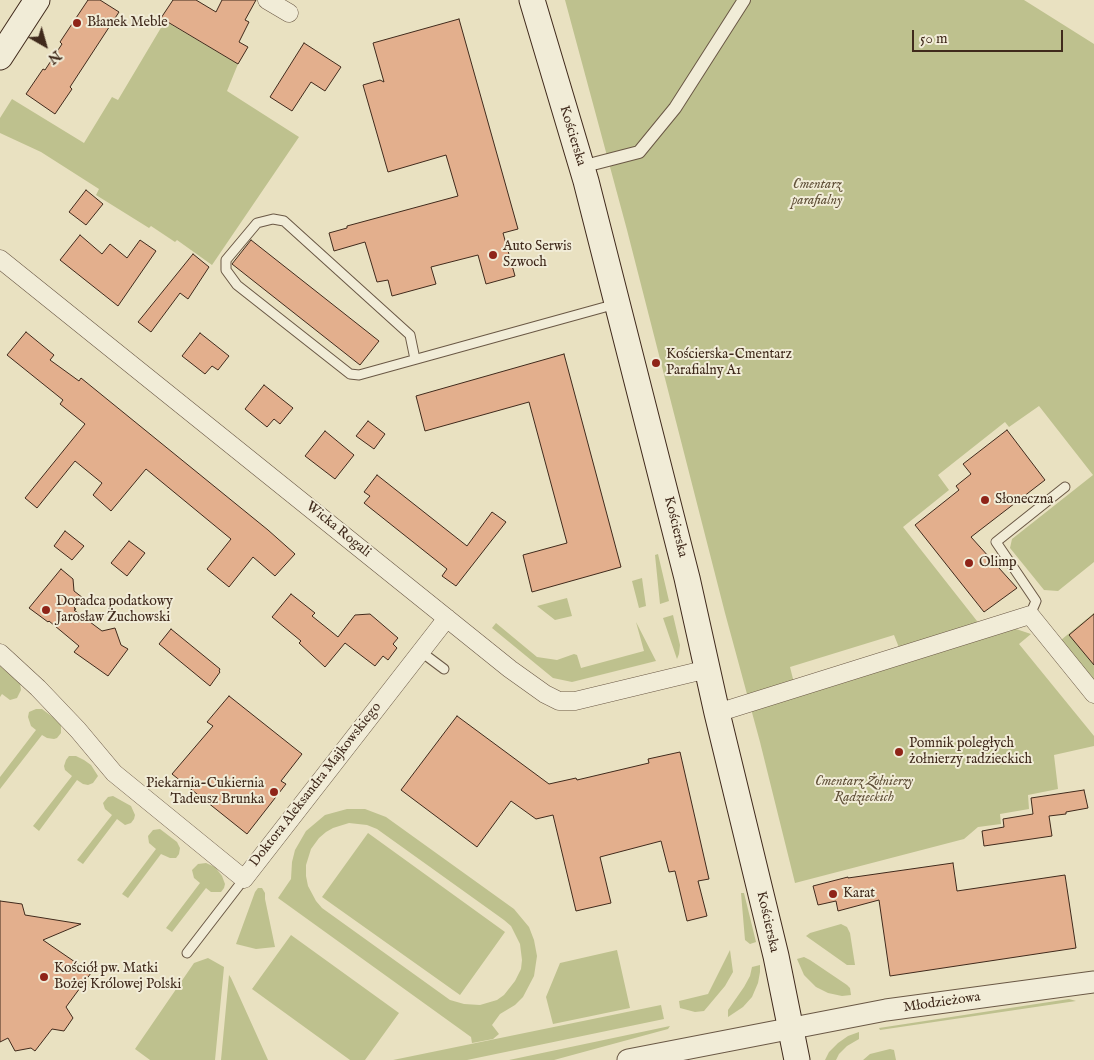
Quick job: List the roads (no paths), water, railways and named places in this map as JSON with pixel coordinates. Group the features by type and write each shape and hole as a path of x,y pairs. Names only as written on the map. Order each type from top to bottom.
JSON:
{"main road":[{"path":"0,57 37,0"},
{"name":"Kościerska","path":"532,0 581,167 687,578 792,1028 797,1060"}],"street":[{"path":"267,0 289,14"},
{"path":"581,167 639,152 675,108 744,0"},
{"name":"Wicka Rogali","path":"0,260 447,618 532,685 559,701 575,702 708,669"},
{"path":"718,713 1030,615 1094,694"},
{"name":"Doktora Aleksandra Majkowskiego","path":"0,653 78,730 114,773 244,879 447,618"},
{"name":"Młodzieżowa","path":"628,1060 886,1010 1094,982"}],"lane":[{"path":"415,359 410,335 284,221 272,219 257,223 226,260 226,270 237,285 350,374 359,375 616,304"},
{"path":"1030,615 1036,601 996,542 1064,486"},
{"path":"420,651 444,669"},
{"path":"187,953 244,879"}],"place":[{"name":"Błanek Meble","path":"77,23"},
{"name":"Auto Serwis Szwoch","path":"493,255"},
{"name":"Kościerska-Cmentarz Parafialny A1","path":"656,363"},
{"name":"Słoneczna","path":"985,500"},
{"name":"Olimp","path":"969,563"},
{"name":"Doradca podatkowy Jarosław Żuchowski","path":"46,610"},
{"name":"Pomnik poległych żołnierzy radzieckich","path":"899,752"},
{"name":"Piekarnia-Cukiernia Tadeusz Brunka","path":"274,792"},
{"name":"Karat","path":"833,894"},
{"name":"Kościół pw. Matki Bożej Królowej Polski","path":"44,977"}],"park label":[{"name":"Cmentarz parafialny","path":"817,194"},
{"name":"Cmentarz Żołnierzy Radzieckich","path":"864,790"}]}
